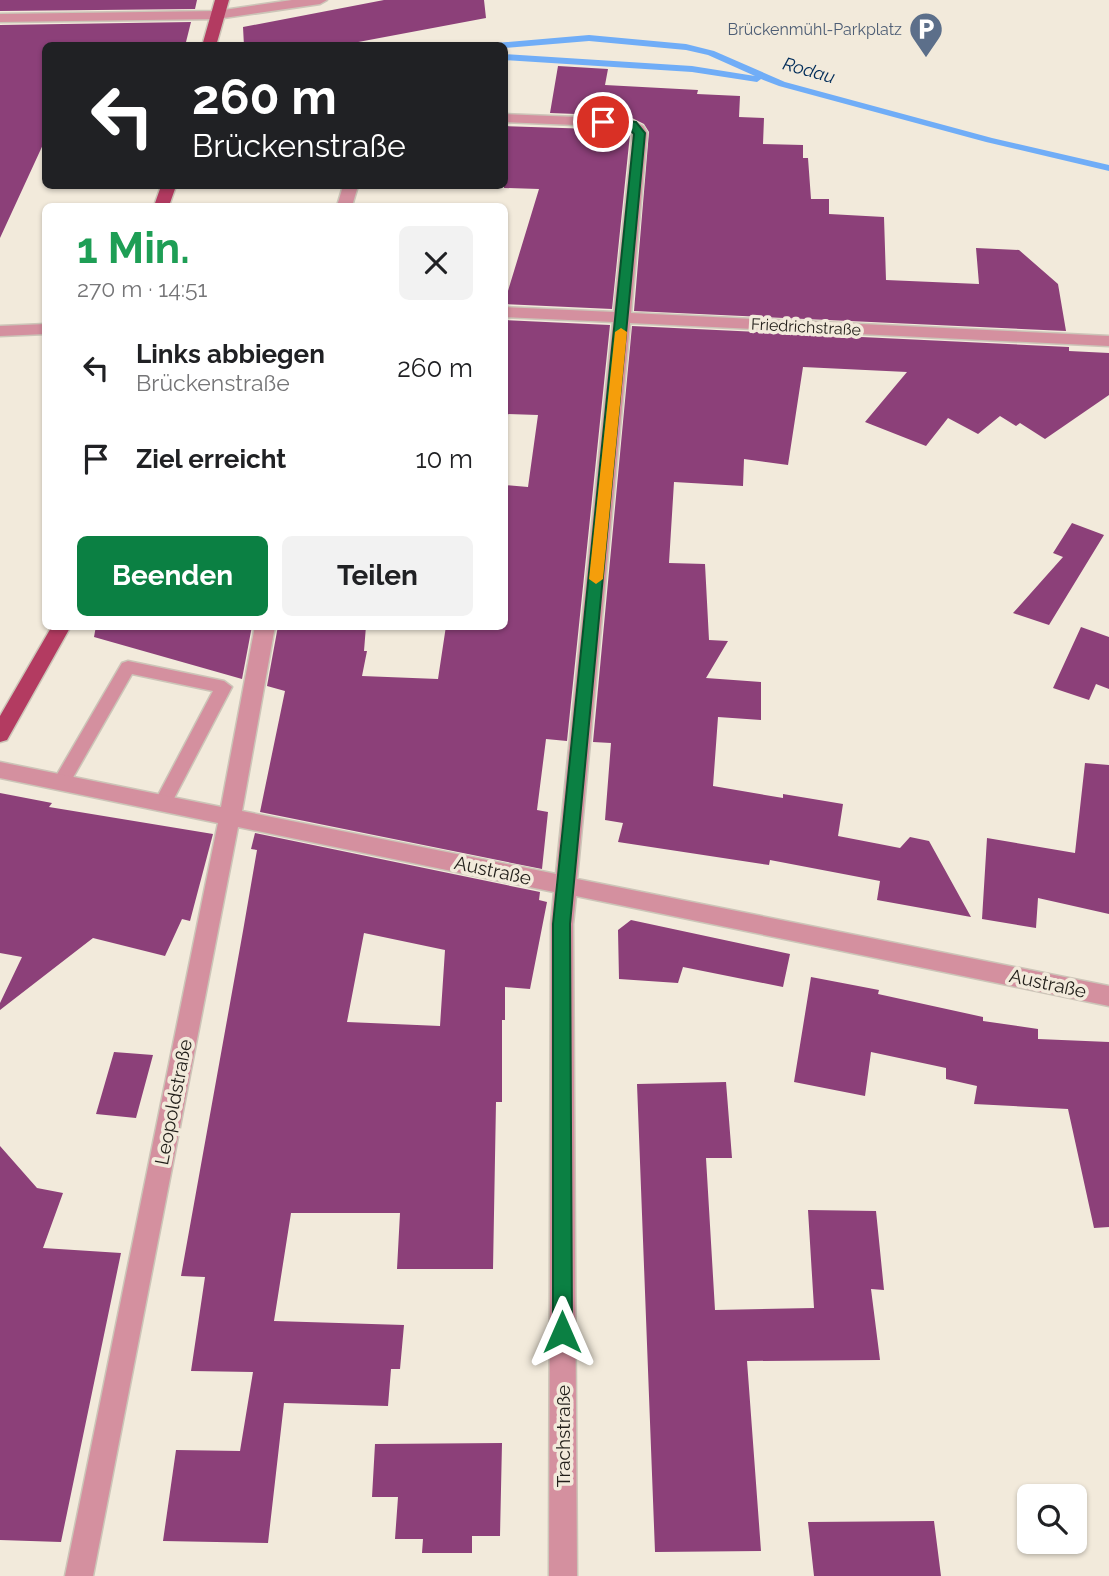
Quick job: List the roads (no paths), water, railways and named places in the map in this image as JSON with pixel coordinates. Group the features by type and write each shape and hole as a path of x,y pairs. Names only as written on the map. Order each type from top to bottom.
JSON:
{"main road":[{"path":"210,42 222,0"},
{"path":"0,734 60,630"}],"street":[{"path":"0,18 218,15 320,0"},
{"name":"Trachstraße","path":"508,118 628,123 635,126 640,133 562,924 563,1576"},
{"name":"Friedrichstraße","path":"508,312 1109,341"},
{"path":"0,331 42,329"},
{"name":"Leopoldstraße","path":"79,1576 230,816 264,630"},
{"name":"Austraße","path":"0,770 1109,996"}],"lane":[{"path":"61,783 128,667 223,687 163,803"}],"waterway":[{"name":"Rodau","path":"508,45 589,38 686,47 711,53 782,84 990,140 1109,168"},
{"path":"508,57 692,69 757,79"}],"place":[{"name":"Brückenmühl-Parkplatz","path":"926,59"}]}
